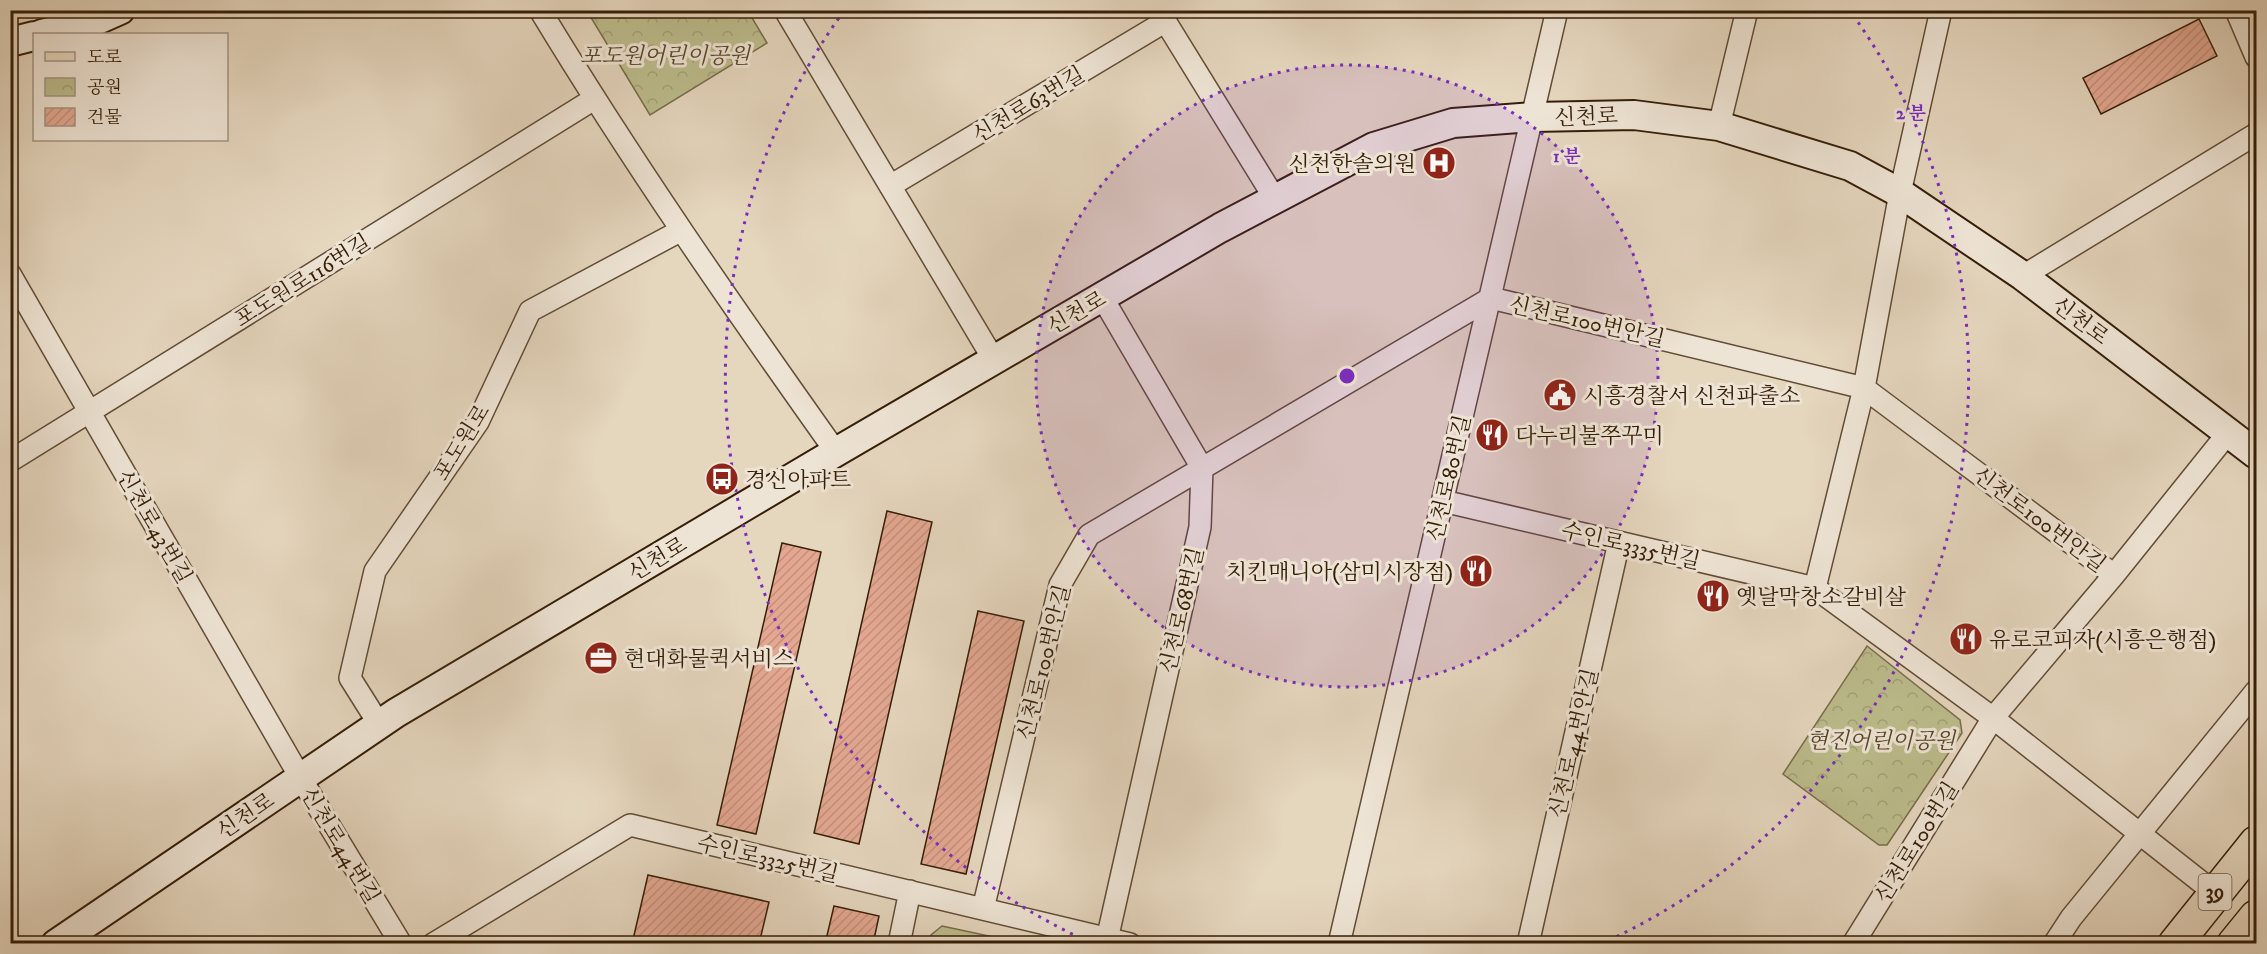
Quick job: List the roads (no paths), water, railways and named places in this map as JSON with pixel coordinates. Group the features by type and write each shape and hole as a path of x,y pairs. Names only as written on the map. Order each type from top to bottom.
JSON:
{"main road":[{"name":"39","path":"2175,944 2256,843"},
{"name":"39","path":"2234,944 2256,917"}],"street":[{"path":"46,33 93,22 120,10"},
{"path":"540,10 594,99 680,231 836,452"},
{"path":"784,10 994,360"},
{"name":"신천로80번길","path":"1339,944 1557,10"},
{"path":"1719,126 1748,10"},
{"path":"1815,588 1864,388 1900,193 1941,10"},
{"path":"2236,10 2256,57"},
{"path":"1162,16 1275,199"},
{"name":"신천로63번길","path":"890,186 1162,16"},
{"path":"10,42 33,36"},
{"name":"포도원로116번길","path":"10,461 594,99"},
{"name":"신천로","path":"56,944 379,724 836,452 1220,228 1374,147 1453,123 1533,117 1634,115 1719,126 1850,166 1900,193 2023,276 2256,454"},
{"path":"2023,276 2256,134"},
{"name":"포도원로","path":"379,724 350,678 375,571 478,422 530,311 680,231"},
{"name":"신천로43번길","path":"10,274 300,777"},
{"path":"1102,297 1202,468"},
{"name":"신천로100번안길","path":"983,909 1060,585 1089,535 1491,298 1864,388 2114,574"},
{"name":"신천로100번길","path":"1853,944 1993,718 2228,433"},
{"name":"신천로68번길","path":"1107,941 1200,526 1202,468"},
{"name":"수인로3335번길","path":"1443,501 1815,588 1993,718 2215,892"},
{"name":"신천로44번안길","path":"1528,944 1619,542"},
{"path":"2054,944 2071,918 2256,691"},
{"name":"신천로44번길","path":"300,777 401,944"},
{"name":"수인로3325번길","path":"433,944 630,825 910,891 1107,941 1130,944"},
{"path":"899,944 910,891"}],"place":[{"name":"신천한솔의원","path":"1439,163"},
{"name":"시흥경찰서 신천파출소","path":"1560,395"},
{"name":"다누리불쭈꾸미","path":"1492,435"},
{"name":"경신아파트","path":"722,479"},
{"name":"치킨매니아(삼미시장점)","path":"1476,571"},
{"name":"옛날막창소갈비살","path":"1713,596"},
{"name":"유로코피자(시흥은행점)","path":"1966,639"},
{"name":"현대화물퀵서비스","path":"601,658"}],"park label":[{"name":"포도원어린이공원","path":"665,55"},
{"name":"현진어린이공원","path":"1881,740"}]}
